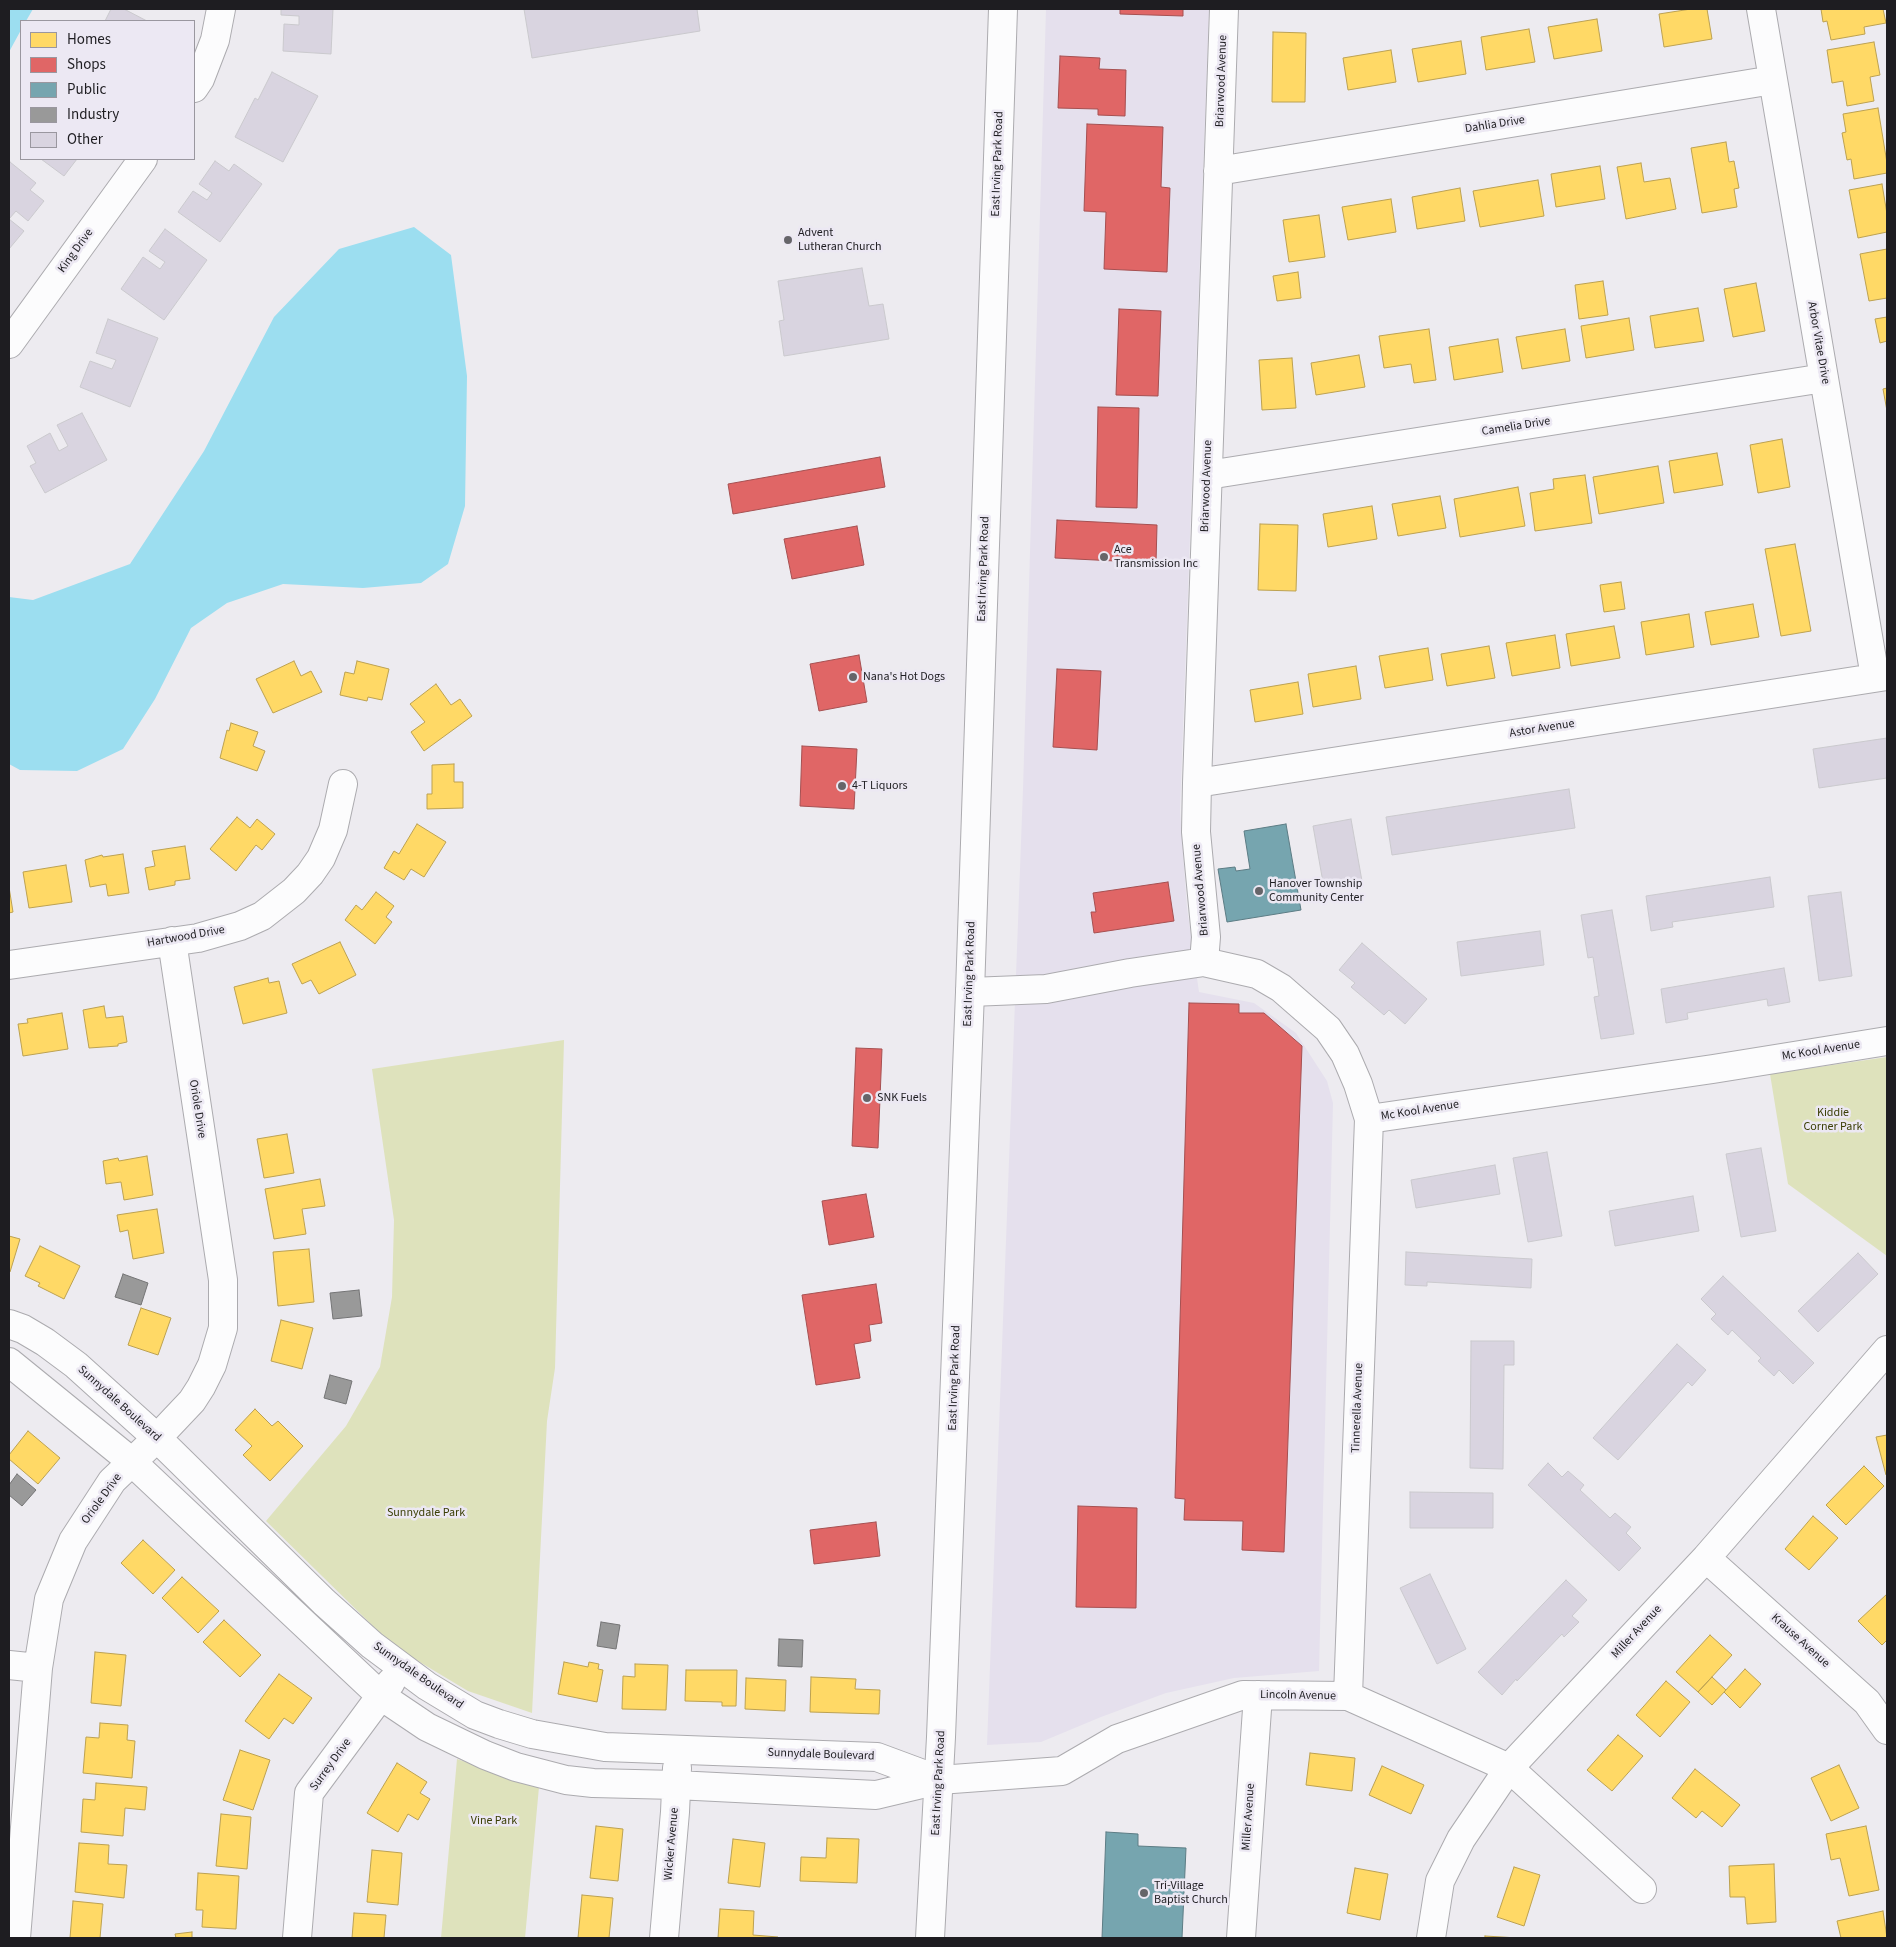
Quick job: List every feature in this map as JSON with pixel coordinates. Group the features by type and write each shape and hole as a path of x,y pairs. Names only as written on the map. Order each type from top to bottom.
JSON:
{"street":[{"path":"195,86 200,79 215,40 221,9"},
{"name":"East Irving Park Road","path":"930,1938 939,1780 970,992 1003,9"},
{"name":"Briarwood Avenue","path":"1204,962 1206,937 1196,832 1197,783 1224,9"},
{"name":"Arbor Vitae Drive","path":"1761,9 1824,378 1881,676"},
{"name":"Dahlia Drive","path":"1218,171 1773,80"},
{"name":"King Drive","path":"9,344 142,160"},
{"name":"Camelia Drive","path":"1208,476 1824,378"},
{"name":"Astor Avenue","path":"1197,783 1881,676"},
{"name":"Hartwood Drive","path":"9,965 212,934 240,926 267,912 294,891 317,865 330,840 343,784"},
{"name":"Oriole Drive","path":"16,1938 38,1668 49,1600 73,1541 112,1481 157,1438 192,1401 201,1387 223,1328 223,1280 172,941"},
{"name":"Mc Kool Avenue","path":"970,992 1046,989 1148,970 1204,962 1257,974 1280,988 1328,1029 1345,1054 1358,1084 1369,1119 1713,1069 1887,1041"},
{"name":"Tinnerella Avenue","path":"1348,1696 1369,1119"},
{"name":"Sunnydale Boulevard","path":"9,1324 45,1342 76,1365 157,1438 324,1602 372,1645 453,1702 475,1715 516,1730 557,1740 605,1747 877,1757 939,1780"},
{"name":"Miller Avenue","path":"1431,1938 1440,1881 1461,1839 1509,1768 1706,1558 1887,1350"},
{"path":"9,1362 132,1462 381,1696 427,1727 485,1755 516,1767 566,1780 593,1783 676,1785 876,1795 939,1780"},
{"name":"Krause Avenue","path":"1706,1558 1867,1702 1887,1730"},
{"path":"9,1665 38,1668"},
{"name":"Surrey Drive","path":"297,1938 310,1794 403,1668"},
{"name":"Lincoln Avenue","path":"939,1780 1062,1770 1117,1738 1243,1695 1348,1696 1509,1768 1642,1889"},
{"name":"Miller Avenue","path":"1241,1938 1258,1695"},
{"name":"Wicker Avenue","path":"664,1938 675,1812 678,1750"}],"shaded area":[{"path":"1046,9 1209,9 1180,811 1187,908 1199,992 1254,1003 1296,1033 1327,1081 1333,1103 1319,1671 1234,1678 1166,1693 1041,1742 987,1745 1023,789"}],"green space":[{"name":"Sunnydale Park","path":"564,1040 555,1368 547,1421 532,1713 468,1691 413,1658 379,1632 266,1521 346,1426 380,1367 392,1297 394,1220 372,1069"},
{"name":"Kiddie Corner Park","path":"1887,1057 1887,1256 1788,1184 1770,1074"},
{"name":"Vine Park","path":"457,1759 539,1787 525,1938 441,1938"}],"water":[{"path":"9,9 33,9 27,20 20,20 20,32 9,52"},
{"path":"414,227 451,255 467,376 465,506 448,564 421,583 363,588 283,584 227,603 191,628 155,699 123,749 77,771 20,770 9,764 9,597 33,600 130,564 204,451 274,317 339,249"}],"building: Homes":[{"path":"1691,9 1707,9 1712,39 1664,47 1659,14"},
{"path":"1821,9 1883,9 1886,23 1864,27 1865,34 1831,40 1827,21 1823,22"},
{"path":"1597,19 1602,51 1554,59 1548,27"},
{"path":"1529,29 1535,62 1486,70 1481,37"},
{"path":"1273,32 1306,33 1305,102 1272,102"},
{"path":"1461,41 1466,74 1418,82 1412,49"},
{"path":"1874,42 1880,75 1870,77 1874,101 1847,106 1843,81 1832,83 1827,50"},
{"path":"1391,50 1396,82 1348,90 1343,58"},
{"path":"1878,108 1887,173 1854,179 1851,159 1847,160 1842,133 1846,132 1843,114"},
{"path":"1726,142 1729,162 1734,161 1739,188 1734,189 1737,207 1702,213 1691,148"},
{"path":"1641,163 1644,182 1670,178 1676,209 1626,219 1617,167"},
{"path":"1600,166 1605,199 1556,207 1551,174"},
{"path":"1538,180 1544,216 1480,227 1473,191"},
{"path":"1882,184 1887,214 1887,232 1858,238 1849,190"},
{"path":"1460,188 1465,221 1417,229 1412,197"},
{"path":"1391,199 1396,232 1348,240 1342,207"},
{"path":"1319,215 1325,257 1289,262 1283,220"},
{"path":"1887,249 1887,298 1869,301 1860,254"},
{"path":"1298,272 1301,298 1277,301 1273,276"},
{"path":"1603,281 1608,315 1579,319 1575,285"},
{"path":"1756,283 1765,331 1733,337 1724,289"},
{"path":"1698,308 1704,341 1655,348 1650,316"},
{"path":"1887,317 1887,341 1880,343 1875,319"},
{"path":"1629,318 1634,350 1586,358 1581,326"},
{"path":"1429,329 1436,380 1414,383 1411,364 1384,368 1379,336"},
{"path":"1565,329 1570,361 1522,369 1516,337"},
{"path":"1498,339 1503,372 1454,380 1449,347"},
{"path":"1359,355 1365,387 1316,395 1311,363"},
{"path":"1292,358 1296,408 1262,410 1259,360"},
{"path":"1887,388 1887,411 1883,389"},
{"path":"1782,439 1790,487 1758,493 1750,445"},
{"path":"1717,453 1723,485 1674,493 1669,461"},
{"path":"1658,466 1664,503 1599,514 1593,477"},
{"path":"1585,475 1592,523 1535,531 1530,493 1554,489 1553,479"},
{"path":"1518,487 1525,526 1460,537 1454,499"},
{"path":"1440,496 1446,528 1398,536 1392,504"},
{"path":"1372,506 1377,539 1328,547 1323,514"},
{"path":"1260,524 1298,525 1296,591 1258,590"},
{"path":"1795,544 1811,631 1781,636 1765,549"},
{"path":"1621,582 1625,609 1604,612 1600,585"},
{"path":"1753,604 1759,637 1711,645 1705,612"},
{"path":"1689,614 1694,647 1646,655 1641,622"},
{"path":"1614,626 1620,658 1571,666 1566,634"},
{"path":"1555,635 1560,668 1512,676 1506,643"},
{"path":"1489,646 1495,678 1447,686 1441,654"},
{"path":"1428,648 1433,680 1385,688 1379,656"},
{"path":"294,661 301,676 311,671 322,692 273,713 256,679"},
{"path":"357,661 389,669 382,700 368,697 367,701 340,695 345,672 354,674"},
{"path":"1356,666 1361,699 1313,707 1308,674"},
{"path":"1298,682 1303,714 1255,722 1250,690"},
{"path":"436,684 451,705 460,699 472,716 424,751 411,732 425,722 410,704"},
{"path":"231,723 258,732 253,746 265,751 257,771 220,758 227,730 229,731"},
{"path":"454,764 454,782 463,782 463,808 427,809 427,794 432,794 432,765"},
{"path":"237,817 250,828 257,819 275,834 262,850 256,845 236,871 210,849"},
{"path":"417,824 446,842 424,877 411,869 404,880 384,868 394,851 399,854"},
{"path":"185,846 190,879 175,881 175,885 149,890 145,868 155,866 152,851"},
{"path":"123,854 129,893 108,896 106,884 90,887 85,860 102,855 103,857"},
{"path":"66,865 72,902 29,908 23,872"},
{"path":"9,887 13,912 9,913"},
{"path":"376,892 394,906 386,917 392,922 375,944 345,920 356,905 362,910"},
{"path":"340,942 356,975 319,994 311,980 302,984 292,964"},
{"path":"268,978 269,983 279,981 287,1013 243,1024 234,987"},
{"path":"104,1006 106,1018 123,1016 127,1042 118,1044 118,1046 89,1048 83,1010"},
{"path":"62,1013 68,1049 23,1056 18,1024 28,1023 27,1019"},
{"path":"287,1134 294,1173 264,1178 257,1139"},
{"path":"147,1156 153,1195 124,1200 121,1182 106,1184 103,1161 118,1158 119,1161"},
{"path":"320,1179 325,1206 302,1209 306,1234 274,1239 265,1189"},
{"path":"157,1209 164,1253 133,1259 128,1230 120,1232 117,1215"},
{"path":"9,1236 20,1239 10,1272 9,1272"},
{"path":"40,1246 80,1266 64,1299 38,1286 40,1283 25,1276"},
{"path":"309,1249 314,1302 278,1306 273,1252"},
{"path":"141,1308 171,1318 158,1355 128,1345"},
{"path":"281,1320 313,1328 302,1369 271,1361"},
{"path":"255,1409 272,1426 278,1421 303,1446 270,1481 243,1455 252,1446 235,1430"},
{"path":"28,1431 60,1458 38,1484 9,1459 9,1455"},
{"path":"1887,1435 1887,1475 1886,1475 1876,1437"},
{"path":"1864,1466 1884,1486 1846,1525 1826,1505"},
{"path":"1813,1516 1838,1538 1809,1570 1785,1549"},
{"path":"143,1540 175,1570 153,1594 121,1563"},
{"path":"182,1577 219,1611 198,1633 162,1598"},
{"path":"1887,1594 1887,1640 1882,1645 1858,1621"},
{"path":"224,1620 261,1655 240,1677 203,1642"},
{"path":"1710,1635 1732,1655 1698,1692 1676,1672"},
{"path":"95,1652 126,1655 121,1706 91,1703"},
{"path":"564,1662 588,1667 589,1662 599,1664 598,1669 603,1670 597,1702 558,1694"},
{"path":"635,1664 668,1665 666,1710 622,1709 623,1676 635,1677"},
{"path":"1745,1669 1761,1684 1740,1708 1724,1692"},
{"path":"686,1670 737,1670 736,1706 722,1706 722,1702 685,1701"},
{"path":"279,1674 312,1698 293,1724 284,1718 269,1739 245,1721"},
{"path":"811,1677 856,1679 855,1689 880,1690 879,1714 810,1712"},
{"path":"1712,1677 1726,1690 1712,1705 1698,1692"},
{"path":"746,1678 786,1680 785,1711 745,1709"},
{"path":"1666,1681 1690,1702 1660,1737 1636,1715"},
{"path":"100,1723 128,1725 127,1740 135,1741 132,1778 83,1773 86,1737 99,1738"},
{"path":"1618,1735 1643,1756 1612,1791 1587,1770"},
{"path":"240,1750 270,1760 253,1810 223,1800"},
{"path":"1310,1753 1355,1758 1352,1791 1306,1785"},
{"path":"397,1763 427,1782 420,1793 430,1799 418,1820 408,1814 398,1832 367,1813"},
{"path":"1839,1765 1859,1808 1831,1821 1811,1778"},
{"path":"1382,1766 1424,1785 1411,1814 1369,1795"},
{"path":"1695,1769 1740,1805 1722,1827 1702,1811 1696,1818 1672,1798"},
{"path":"96,1783 147,1787 145,1810 125,1808 123,1836 81,1832 83,1799 95,1800"},
{"path":"221,1814 251,1817 247,1869 216,1866"},
{"path":"596,1826 623,1829 618,1881 590,1878"},
{"path":"1866,1826 1879,1890 1849,1896 1840,1858 1831,1860 1826,1834"},
{"path":"827,1838 859,1839 857,1883 800,1881 801,1857 826,1858"},
{"path":"733,1839 765,1843 760,1887 728,1883"},
{"path":"79,1843 109,1845 108,1864 127,1865 124,1898 75,1892"},
{"path":"372,1850 402,1853 398,1905 367,1902"},
{"path":"1774,1864 1776,1922 1747,1924 1745,1897 1730,1897 1729,1866"},
{"path":"1514,1867 1540,1875 1524,1926 1497,1917"},
{"path":"1355,1868 1388,1874 1380,1920 1347,1913"},
{"path":"198,1873 239,1876 236,1929 202,1927 203,1910 196,1910"},
{"path":"582,1895 613,1898 609,1938 578,1938"},
{"path":"73,1901 103,1904 100,1938 70,1938"},
{"path":"720,1909 754,1911 753,1935 778,1938 718,1938"},
{"path":"1883,1911 1887,1938 1841,1938 1837,1921"},
{"path":"354,1913 386,1915 384,1938 352,1938"},
{"path":"192,1932 192,1938 176,1938 175,1934"},
{"path":"1485,1936 1518,1938 1485,1938"}],"building: Shops":[{"path":"1120,9 1183,9 1183,16 1120,14"},
{"path":"1060,56 1100,58 1099,69 1126,70 1125,116 1098,115 1098,109 1058,108"},
{"path":"1087,124 1163,127 1161,187 1170,188 1167,272 1104,269 1106,212 1084,211"},
{"path":"1119,309 1161,311 1158,396 1116,395"},
{"path":"1098,407 1139,408 1137,508 1096,507"},
{"path":"880,457 885,487 733,514 728,484"},
{"path":"1057,520 1157,525 1156,563 1055,558"},
{"path":"857,526 864,565 792,579 784,539"},
{"path":"859,655 867,702 819,711 810,664"},
{"path":"1057,669 1101,671 1097,750 1053,747"},
{"path":"802,746 857,749 854,809 800,806"},
{"path":"1168,882 1174,921 1094,933 1091,912 1096,912 1093,893"},
{"path":"1189,1003 1239,1004 1239,1013 1264,1013 1302,1046 1284,1552 1242,1550 1243,1521 1184,1520 1185,1499 1175,1498"},
{"name":"SNK Fuels","path":"856,1048 882,1049 878,1148 852,1146"},
{"path":"866,1194 874,1237 829,1245 822,1201"},
{"path":"876,1284 882,1323 869,1325 871,1341 854,1344 860,1378 816,1385 802,1295"},
{"path":"1078,1506 1137,1508 1136,1608 1076,1607"},
{"path":"876,1522 880,1556 814,1564 810,1530"}],"building: Public":[{"name":"Hanover Township Community Center","path":"1286,824 1301,910 1227,922 1218,869 1235,867 1236,871 1250,869 1244,831"},
{"name":"Tri-Village Baptist Church","path":"1106,1832 1138,1834 1138,1846 1186,1848 1182,1938 1102,1938"}],"building: Industry":[{"path":"123,1274 148,1283 141,1305 115,1297"},
{"path":"359,1290 362,1316 333,1319 330,1293"},
{"path":"330,1375 352,1381 346,1404 324,1398"},
{"path":"17,1474 36,1490 22,1506 9,1495 9,1485"},
{"path":"601,1622 620,1625 616,1649 597,1646"},
{"path":"779,1639 803,1640 802,1667 778,1666"}],"building: Other":[{"path":"111,9 124,9 145,20 106,20"},
{"path":"281,9 333,9 331,54 283,51 284,24 299,25 299,16 281,15"},
{"path":"524,9 697,9 700,31 532,58"},
{"path":"272,72 318,96 283,162 235,137 255,98 258,100"},
{"path":"42,160 76,160 64,176"},
{"path":"215,161 229,171 234,164 262,184 220,242 178,212 193,191 207,200 212,193 199,184"},
{"path":"10,162 36,183 30,190 44,201 28,221 16,211 9,219"},
{"path":"9,219 24,231 9,249"},
{"path":"165,229 207,260 164,320 121,289 143,257 160,269 165,262 149,251"},
{"path":"862,268 869,306 883,304 889,339 784,356 779,321 784,320 778,281"},
{"path":"108,319 158,338 130,407 80,387 90,361 112,369 116,360 96,353"},
{"path":"82,413 107,460 45,493 30,466 36,463 27,446 50,433 59,451 68,446 57,425"},
{"path":"1887,738 1887,778 1819,788 1813,749"},
{"path":"1569,789 1575,828 1392,855 1386,817"},
{"path":"1351,819 1362,881 1324,888 1313,826"},
{"path":"1770,877 1774,907 1672,922 1673,927 1651,931 1646,896"},
{"path":"1841,892 1852,976 1819,981 1808,896"},
{"path":"1612,910 1634,1034 1601,1039 1594,997 1599,996 1593,957 1588,958 1581,915"},
{"path":"1540,931 1544,965 1461,976 1457,942"},
{"path":"1362,943 1427,999 1405,1024 1389,1010 1384,1015 1351,987 1355,983 1339,970"},
{"path":"1784,968 1790,1002 1768,1006 1767,999 1687,1013 1688,1019 1666,1023 1661,989"},
{"path":"1761,1148 1776,1231 1741,1237 1726,1154"},
{"path":"1547,1152 1562,1236 1528,1242 1513,1158"},
{"path":"1495,1165 1500,1194 1416,1208 1411,1180"},
{"path":"1693,1196 1699,1231 1615,1246 1609,1211"},
{"path":"1406,1252 1532,1259 1531,1288 1427,1282 1427,1286 1405,1285"},
{"path":"1858,1253 1878,1274 1818,1332 1798,1311"},
{"path":"1723,1276 1814,1363 1793,1384 1779,1370 1774,1376 1758,1361 1761,1358 1732,1330 1728,1335 1711,1319 1716,1314 1701,1299"},
{"path":"1471,1341 1514,1341 1514,1365 1504,1365 1503,1469 1470,1468"},
{"path":"1677,1344 1706,1370 1692,1386 1688,1382 1618,1460 1593,1438"},
{"path":"1548,1463 1562,1477 1568,1471 1584,1485 1580,1490 1610,1518 1615,1513 1631,1527 1626,1533 1641,1548 1619,1571 1528,1485"},
{"path":"1410,1492 1493,1493 1493,1528 1410,1528"},
{"path":"1430,1574 1466,1649 1437,1664 1400,1588"},
{"path":"1566,1580 1587,1600 1572,1616 1579,1622 1564,1637 1562,1634 1502,1695 1478,1672"}],"place":[{"name":"Advent Lutheran Church","path":"788,240"},
{"name":"Ace Transmission Inc","path":"1104,557"},
{"name":"Nana's Hot Dogs","path":"853,677"},
{"name":"4-T Liquors","path":"842,786"},
{"name":"Hanover Township Community Center","path":"1259,891"},
{"name":"SNK Fuels","path":"867,1098"},
{"name":"Tri-Village Baptist Church","path":"1144,1893"}]}
